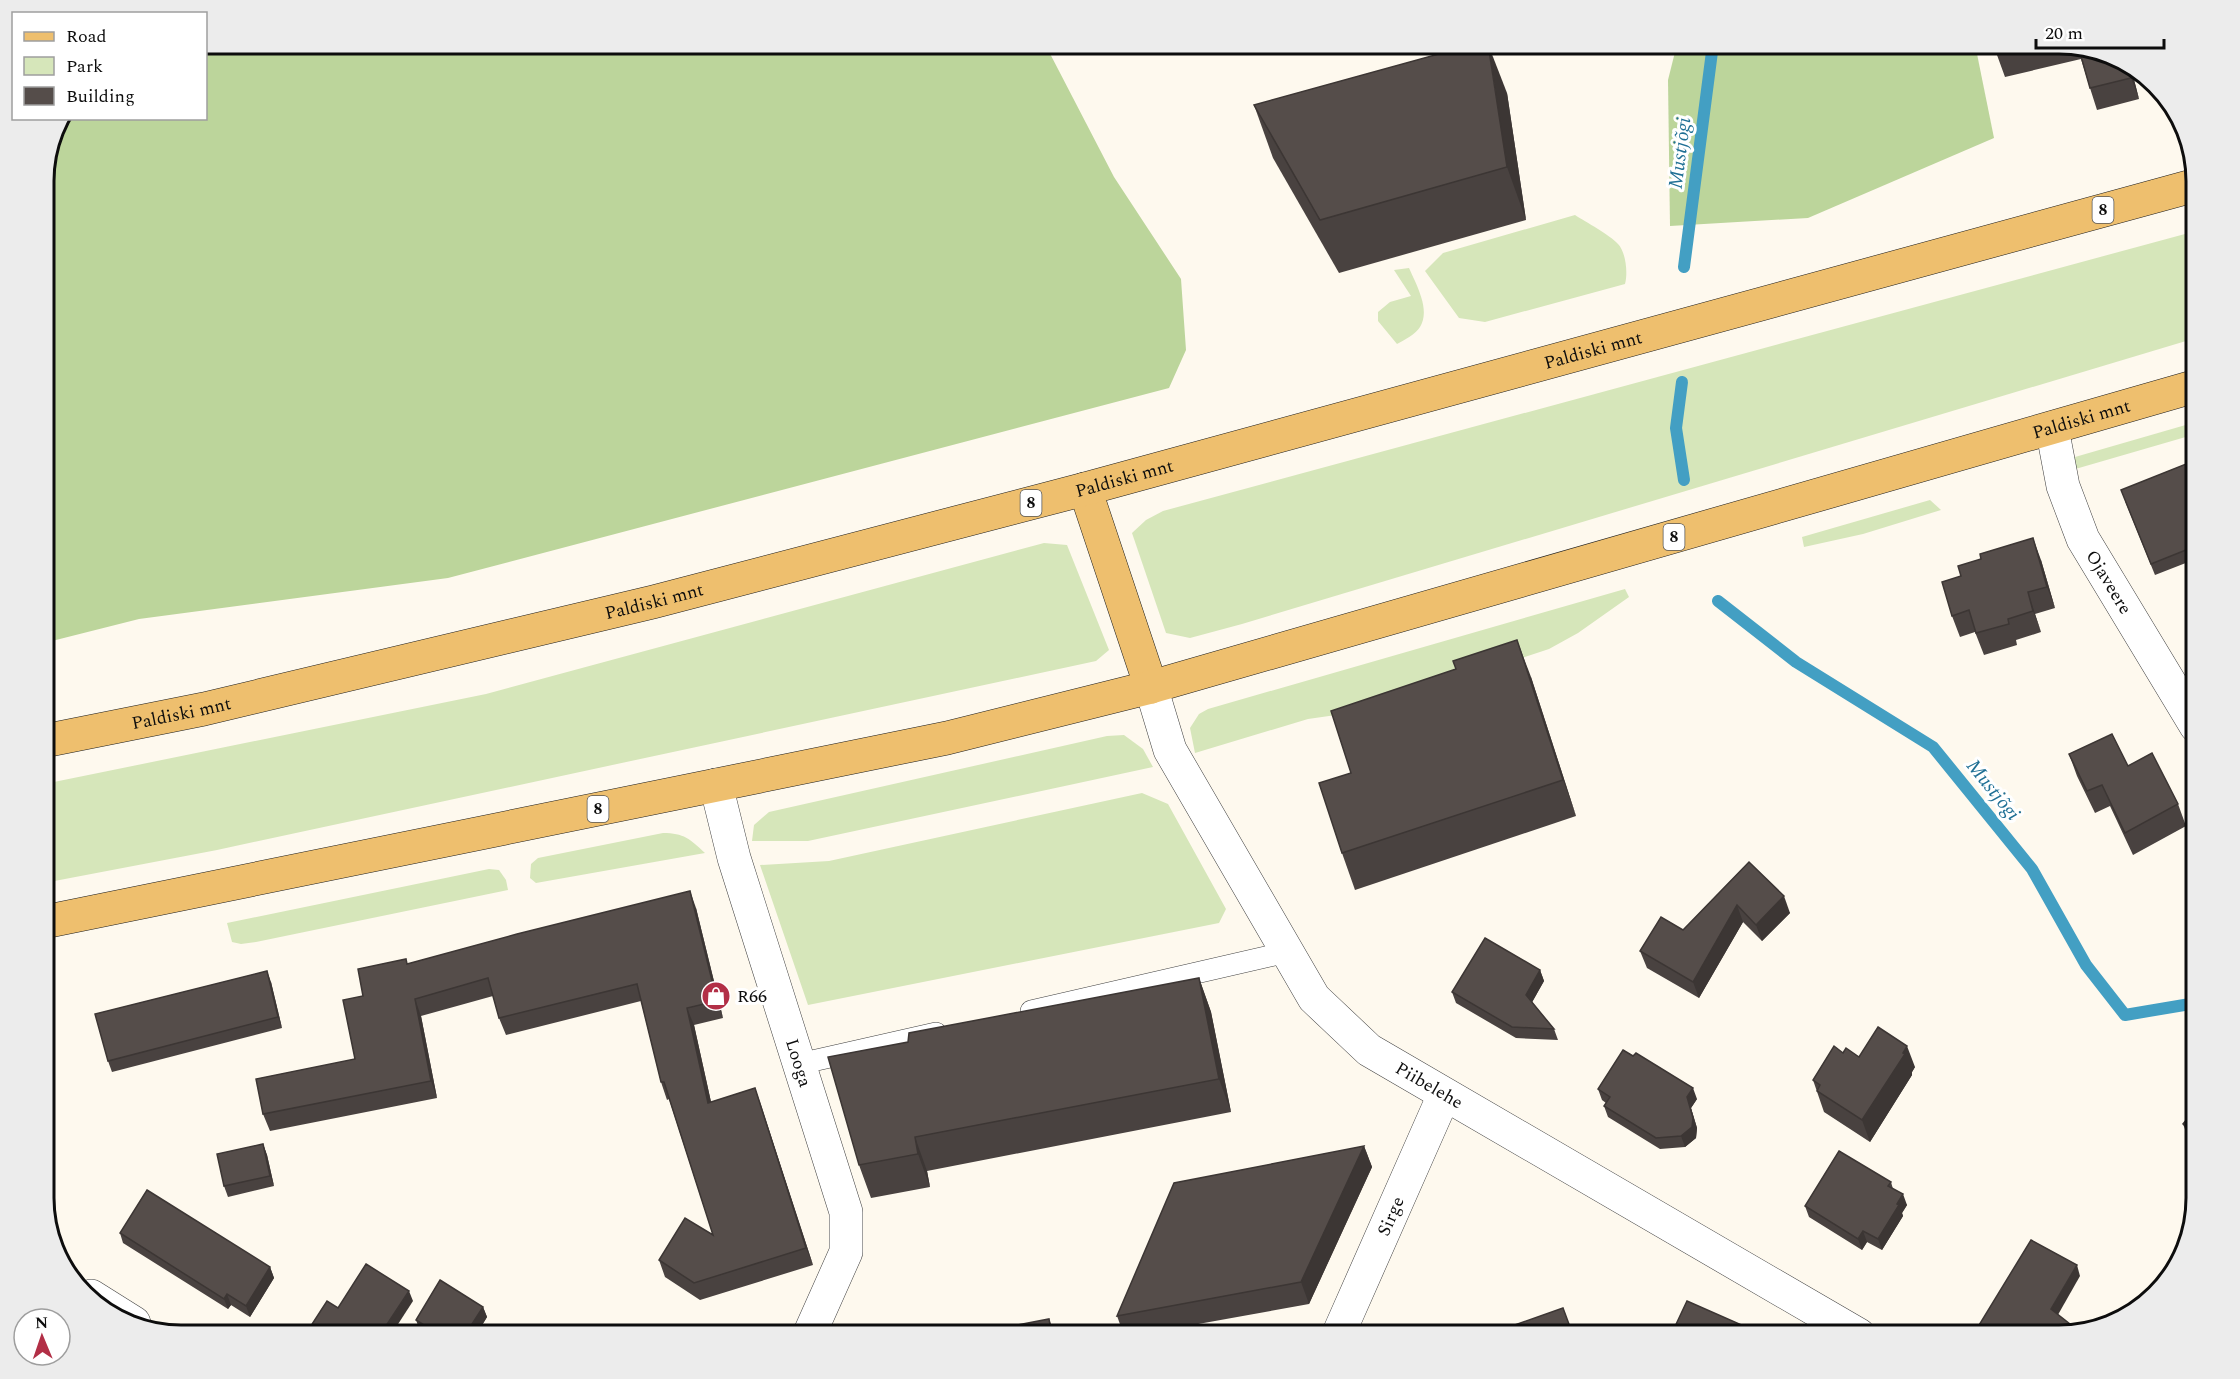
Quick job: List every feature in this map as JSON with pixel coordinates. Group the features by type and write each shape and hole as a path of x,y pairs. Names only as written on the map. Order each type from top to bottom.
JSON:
{"main road":[{"name":"Paldiski mnt","path":"54,739 204,709 653,602 1085,489 2186,188"},
{"name":"Paldiski mnt","path":"54,920 947,738 1151,687 2186,389"},
{"path":"1085,489 1151,687"}],"street":[{"name":"Ojaveere","path":"2052,428 2063,486 2083,539 2186,709"},
{"name":"Piibelehe","path":"1151,687 1170,750 1314,998 1369,1050 1840,1325"},
{"name":"Looga","path":"716,785 734,858 846,1212 846,1252 813,1325"},
{"name":"Sirge","path":"1342,1325 1444,1095"}],"lane":[{"path":"1007,1017 1287,951"},
{"path":"799,1064 961,1028"}],"green space":[{"path":"207,54 1050,54 1114,177 1181,279 1186,350 1169,388 448,578 139,619 54,640 54,173 58,148 70,120 207,120"},
{"path":"1674,54 1977,54 1994,138 1808,218 1670,226 1668,80"},
{"path":"1575,215 1609,237 1621,248 1626,263 1625,284 1485,322 1459,318 1425,271 1443,253"},
{"path":"2186,234 2186,341 1190,638 1166,633 1132,533 1146,520 1163,511"},
{"path":"1409,268 1421,297 1423,320 1416,332 1397,344 1378,321 1378,312 1390,302 1411,296 1394,270"},
{"path":"2186,425 2186,437 2072,470 2075,457"},
{"path":"1930,500 1941,510 1863,534 1804,547 1802,537"},
{"path":"1044,543 1067,545 1109,650 1096,661 217,850 54,881 54,782 486,694"},
{"path":"1625,589 1629,597 1578,633 1549,649 1357,712 1308,719 1195,753 1190,728 1199,714 1208,709"},
{"path":"1124,735 1143,749 1153,767 808,841 752,841 754,825 769,812 1107,736"},
{"path":"1142,793 1168,804 1226,909 1219,923 808,1005 760,865 829,861"},
{"path":"663,833 686,838 705,853 536,883 530,878 531,864 538,858"},
{"path":"489,869 499,870 506,880 508,890 241,944 232,942 227,923"}],"building":[{"path":"1439,54 1490,54 1507,167 1320,220 1254,105"},
{"path":"2081,56 2108,64 2131,77 2131,78 2090,88"},
{"path":"2186,464 2186,550 2151,564 2121,490"},
{"path":"2033,538 2047,587 2028,592 2033,611 2008,619 2009,624 1976,633 1969,610 1952,616 1942,582 1961,576 1958,566 1981,559 1980,554"},
{"path":"1517,640 1563,780 1342,853 1319,783 1351,773 1331,711 1456,669 1453,661"},
{"path":"2112,734 2128,766 2152,753 2178,804 2125,833 2102,785 2087,791 2069,754"},
{"path":"1749,862 1784,896 1756,925 1737,905 1693,982 1640,951 1661,917 1683,930"},
{"path":"690,891 717,1001 687,1008 708,1103 755,1088 806,1248 694,1283 659,1260 685,1218 713,1235 664,1082 661,1082 637,984 499,1018 488,978 415,999 431,1081 263,1114 256,1079 355,1059 343,1000 363,996 358,969 406,959 407,964"},
{"path":"1485,938 1540,970 1526,995 1554,1029 1512,1027 1452,992"},
{"path":"267,971 278,1017 108,1061 95,1014"},
{"path":"1199,978 1219,1079 915,1137 918,1154 859,1165 828,1057 908,1042 909,1033"},
{"path":"1878,1027 1907,1046 1903,1053 1905,1054 1862,1120 1817,1091 1820,1085 1813,1080 1834,1046 1843,1053 1846,1048 1859,1057"},
{"path":"1623,1050 1633,1056 1636,1053 1693,1088 1687,1097 1693,1118 1692,1127 1681,1136 1656,1138 1604,1106 1610,1097 1598,1089"},
{"path":"263,1144 270,1176 224,1186 217,1154"},
{"path":"1364,1146 1301,1282 1117,1316 1174,1183"},
{"path":"1839,1151 1891,1182 1888,1186 1903,1194 1897,1204 1899,1205 1878,1239 1863,1231 1858,1239 1805,1206"},
{"path":"147,1190 270,1267 246,1306 227,1294 224,1299 120,1233"},
{"path":"2031,1240 2077,1265 2051,1309 2070,1324 1979,1325"},
{"path":"366,1264 409,1291 387,1325 311,1325 327,1301 338,1308"},
{"path":"440,1280 483,1307 471,1325 424,1325 416,1320"},
{"path":"1687,1301 1742,1325 1676,1325"},
{"path":"1563,1308 1569,1325 1515,1325"},
{"path":"1049,1319 1050,1325 1017,1325"}],"waterway":[{"name":"Mustjõgi","path":"1684,267 1712,54"},
{"name":"Mustjõgi","path":"1682,382 1676,428 1684,480"},
{"name":"Mustjõgi","path":"1718,601 1796,662 1933,747 2032,869 2086,965 2125,1015 2186,1005"}],"place":[{"name":"R66","path":"716,996"}]}
